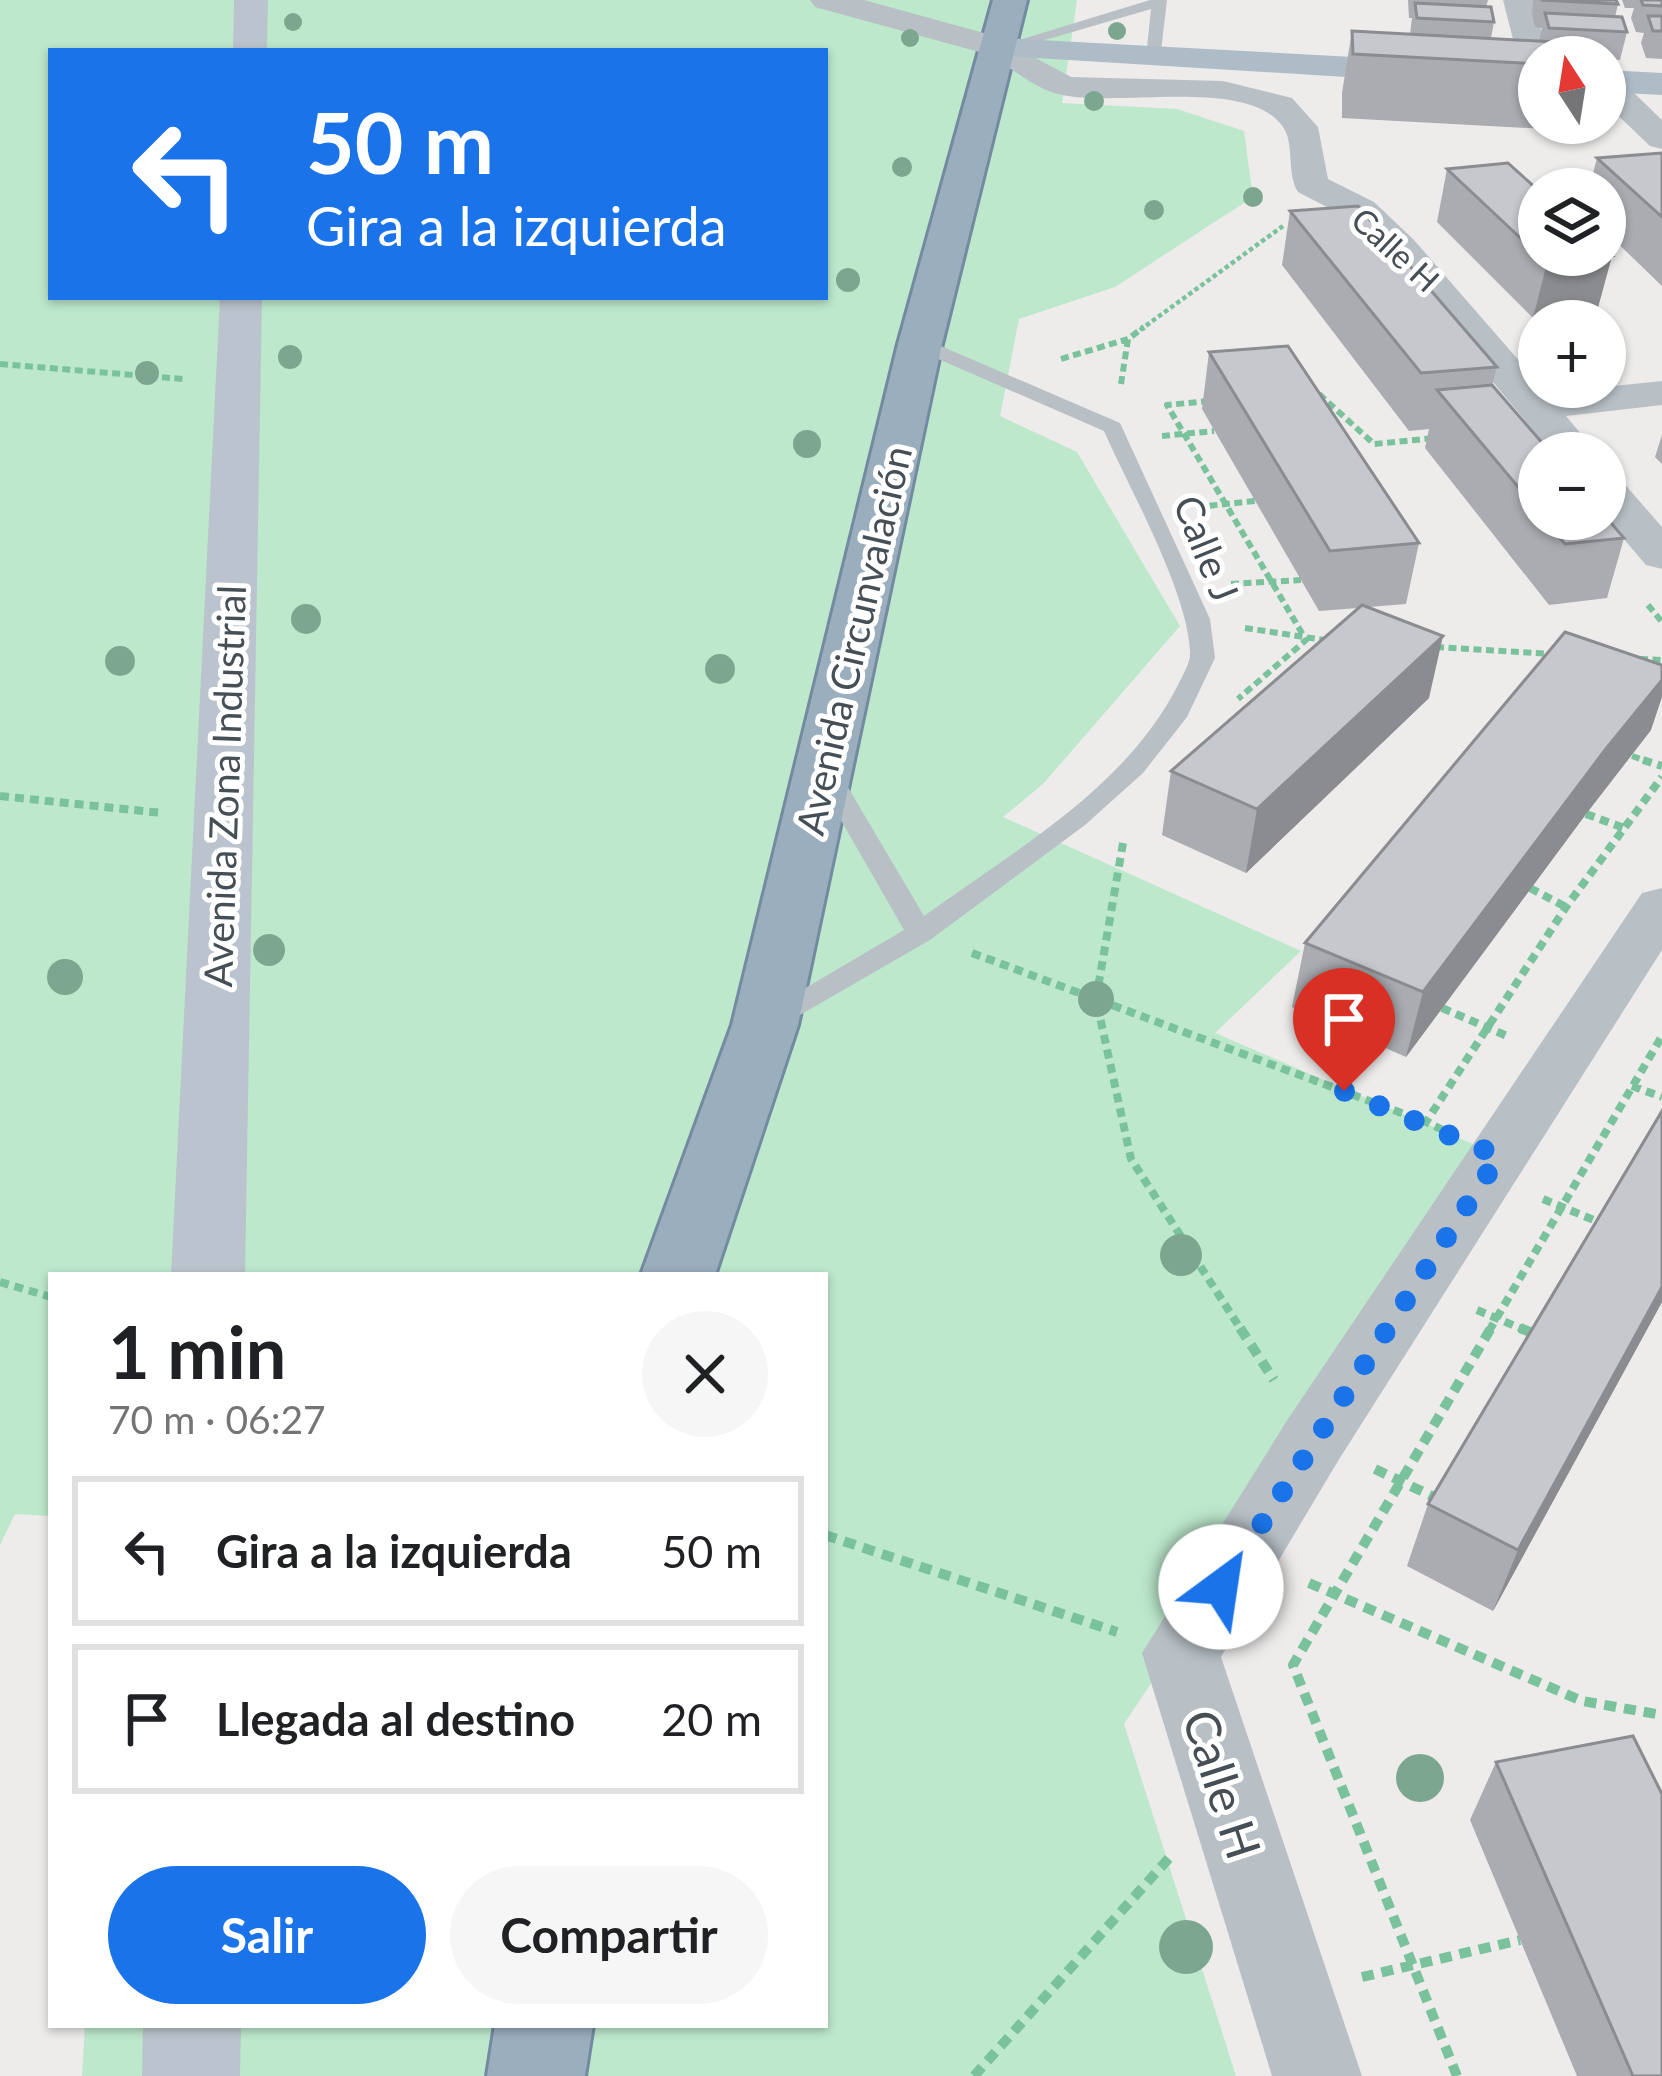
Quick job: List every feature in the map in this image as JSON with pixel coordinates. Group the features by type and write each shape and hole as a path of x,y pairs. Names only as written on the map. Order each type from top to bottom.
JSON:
{"highway":[{"name":"Avenida Circunvalación","path":"679,1272 765,1025 920,344 1006,24"},
{"path":"536,2076 544,2028"}],"main road":[{"path":"250,48 251,0"},
{"path":"1006,24 1154,57 1518,77"},
{"path":"1626,82 1662,85"},
{"name":"Avenida Zona Industrial","path":"208,1272 241,300"},
{"path":"191,2076 192,2028"}],"street":[{"path":"827,0 1006,24"},
{"path":"1518,0 1527,36"},
{"name":"Calle H","path":"1006,24 1065,86 1204,89 1254,97 1285,109 1300,122 1311,184 1360,210 1402,248 1554,428"},
{"path":"1626,104 1662,139"},
{"path":"1554,428 1662,393"},
{"path":"1626,513 1662,555"},
{"path":"1180,1653 1312,1440 1662,906"},
{"name":"Calle H","path":"1180,1653 1317,2076"}],"lane":[{"path":"1006,24 1159,1 1154,57"},
{"path":"920,344 1113,427"},
{"name":"Calle J","path":"765,1025 920,934 1076,819 1134,766 1174,717 1202,658 1198,619 1113,427"},
{"path":"824,768 920,934"}],"path":[{"path":"1113,427 1128,339 1311,206 1311,184"},
{"path":"0,364 238,383"},
{"path":"1317,393 1374,444 1554,428"},
{"path":"1210,401 1167,404 1306,640"},
{"path":"1184,587 1301,580"},
{"path":"1198,619 1306,640 1354,643"},
{"path":"1425,646 1567,655"},
{"path":"1202,658 1279,685"},
{"path":"1638,659 1662,660"},
{"path":"1632,756 1662,766"},
{"path":"1426,1122 1566,907 1662,777"},
{"path":"0,796 223,819"},
{"path":"1586,814 1624,829"},
{"path":"1130,826 1123,842 1096,999 1131,1159 1312,1440"},
{"path":"1530,888 1566,907"},
{"path":"920,934 1426,1122 1499,1156"},
{"path":"1457,2076 1293,1665 1662,1036"},
{"path":"0,1282 48,1297"},
{"path":"828,1536 1180,1653"},
{"path":"1241,1554 1582,1701 1662,1715"},
{"path":"974,2076 1226,1795"},
{"path":"1291,1995 1520,1940"}],"green space":[{"path":"0,0 1077,0 1062,103 1177,109 1244,131 1253,197 1115,287 1019,319 1000,416 1077,452 1180,626 1043,784 1003,817 1301,951 1215,1033 1494,1153 1416,1285 1124,1724 1236,2076 82,2076 85,2028 828,2028 828,1272 48,1272 48,1516 15,1514 0,1545"}],"building":[{"path":"1541,0 1616,0 1618,4"},
{"path":"1641,0 1662,0 1662,6 1643,5"},
{"path":"1415,3 1491,7 1494,22 1417,18"},
{"path":"1545,13 1622,17 1627,32 1549,28"},
{"path":"1648,16 1662,16 1662,31 1653,31"},
{"path":"1352,31 1518,40 1518,63 1353,54"},
{"path":"1662,153 1662,217 1626,184 1626,168 1608,168 1597,158"},
{"path":"1508,163 1518,172 1518,236 1447,169"},
{"path":"1358,206 1497,367 1421,373 1290,211"},
{"path":"1288,346 1419,543 1330,551 1209,352"},
{"path":"1492,385 1533,432 1518,432 1518,487 1437,390"},
{"path":"1362,605 1443,636 1257,809 1171,771"},
{"path":"1565,632 1662,665 1662,680 1423,992 1305,943"},
{"path":"1662,1111 1662,1287 1518,1550 1428,1504"},
{"path":"1633,1736 1662,1794 1662,2076 1633,2076 1496,1762"}],"route":[{"path":"1221,1587 1499,1156 1344,1091"}]}
